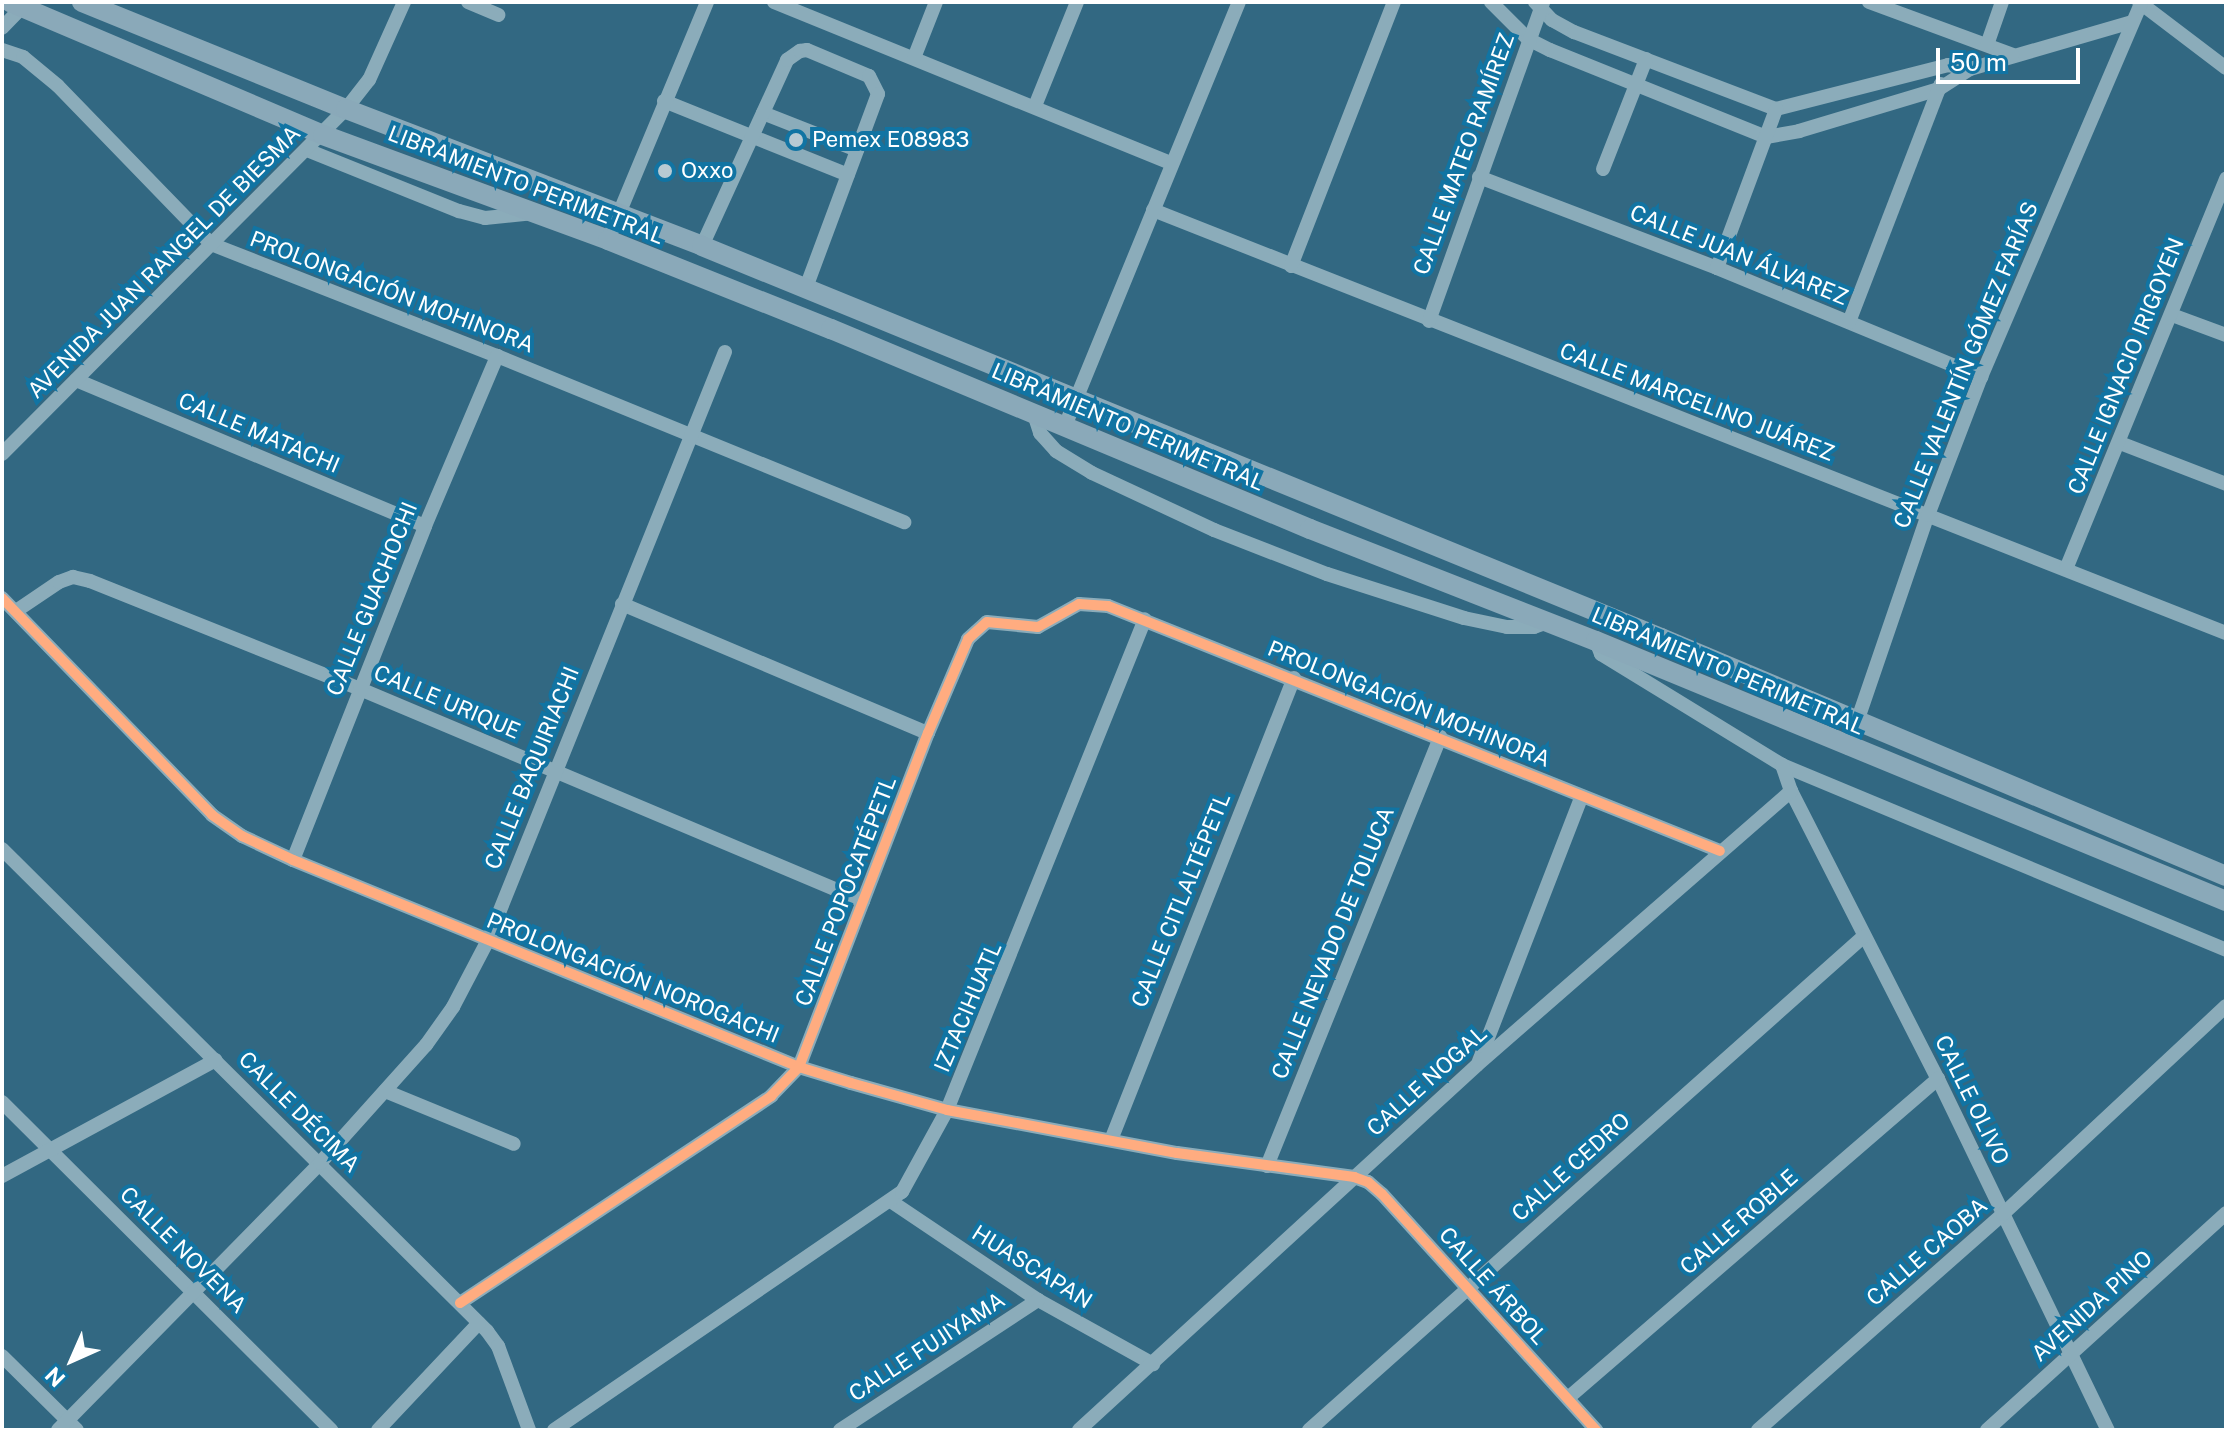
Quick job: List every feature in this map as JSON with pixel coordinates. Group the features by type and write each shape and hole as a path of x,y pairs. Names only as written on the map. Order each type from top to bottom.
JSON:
{"main road":[{"name":"LIBRAMIENTO PERIMETRAL","path":"82,2 346,109 619,212 806,288 2226,876"},
{"name":"LIBRAMIENTO PERIMETRAL","path":"20,4 323,135 608,240 1325,535 1596,641 1848,748 2226,901"}],"street":[{"name":"AVENIDA JUAN RANGEL DE BIESMA","path":"2,454 323,135 369,80 404,2"},
{"path":"468,2 498,15"},
{"path":"608,240 707,2"},
{"path":"774,2 799,6 914,58 1171,163"},
{"path":"914,58 936,2"},
{"path":"1035,106 1077,2"},
{"path":"1065,426 1239,2"},
{"path":"1291,266 1394,2"},
{"path":"1491,2 1528,39 1766,137 1799,131 1939,89 1970,69 2132,22"},
{"path":"1869,2 2013,55"},
{"path":"1987,45 2002,2"},
{"path":"2140,3 2226,68"},
{"name":"CALLE VALENTÍN GÓMEZ FARÍAS","path":"1848,748 1928,515 1981,377 2140,3"},
{"path":"2,28 20,4"},
{"path":"1539,4 1574,32 1776,109 1948,65 1970,69"},
{"name":"CALLE MATEO RAMÍREZ","path":"1429,321 1539,4"},
{"name":"PROLONGACIÓN MOHINORA","path":"2,50 23,57 58,86 211,244 497,356 904,522"},
{"path":"702,246 787,60 807,50 869,76 877,86 878,94 806,288"},
{"path":"1603,169 1646,59"},
{"path":"1849,322 1948,65"},
{"path":"664,101 848,175"},
{"path":"1717,268 1776,109"},
{"path":"763,113 857,150"},
{"path":"307,150 485,218 535,212"},
{"path":"414,193 424,171"},
{"name":"CALLE JUAN ÁLVAREZ","path":"1479,177 1717,268 1981,377"},
{"name":"CALLE IGNACIO IRIGOYEN","path":"2066,569 2226,179"},
{"name":"CALLE MARCELINO JUÁREZ","path":"1153,210 2226,633"},
{"path":"2172,315 2226,335"},
{"name":"CALLE BAQUIRIACHI","path":"68,1427 320,1163 438,1030 488,940 553,772 725,352"},
{"name":"CALLE GUACHOCHI","path":"293,860 425,526 497,356"},
{"name":"CALLE MATACHI","path":"76,380 425,526"},
{"path":"1034,414 1040,433 1056,451 1092,473 1214,530 1327,574 1464,618 1507,627 1534,627 1548,622"},
{"path":"2120,443 2226,484"},
{"name":"CALLE URIQUE","path":"16,611 59,582 73,577 90,581 360,689 863,901"},
{"name":"PROLONGACIÓN NOROGACHI","path":"2,598 212,815 242,836 293,860 799,1067 947,1110 1267,1166 1354,1177"},
{"name":"PROLONGACIÓN MOHINORA","path":"1079,604 1096,603 1145,619 1720,851"},
{"path":"622,604 928,733"},
{"name":"CALLE POPOCATÉPETL","path":"460,1303 771,1096 799,1067 928,733 968,639 975,629 994,622 1038,627 1079,604"},
{"name":"IZTACIHUATL","path":"554,1430 892,1202 921,1161 947,1110 1145,619"},
{"path":"1596,641 1601,654 1782,765 2226,950"},
{"name":"CALLE CITLALTÉPETL","path":"1111,1140 1294,678"},
{"name":"CALLE NEVADO DE TOLUCA","path":"1267,1166 1440,737"},
{"path":"1782,765 1791,791"},
{"name":"CALLE NOGAL","path":"1079,1430 1477,1065 1791,791"},
{"name":"CALLE OLIVO","path":"1791,791 1938,1079 2108,1430"},
{"path":"1477,1065 1582,796"},
{"name":"CALLE DÉCIMA","path":"2,849 479,1323 498,1346 529,1430"},
{"name":"CALLE CEDRO","path":"1309,1430 1863,937"},
{"name":"CALLE CAOBA","path":"1758,1430 2003,1214 2226,1006"},
{"path":"2,1176 216,1060"},
{"name":"CALLE ROBLE","path":"1568,1398 1938,1079"},
{"path":"385,1091 514,1144"},
{"name":"CALLE NOVENA","path":"2,1102 195,1291 331,1430"},
{"name":"CALLE ÁRBOL","path":"1354,1177 1382,1194 1596,1430"},
{"name":"HUASCAPAN","path":"892,1202 1038,1300 1153,1364"},
{"name":"AVENIDA PINO","path":"1987,1430 2226,1213"},
{"name":"CALLE FUJIYAMA","path":"840,1430 1038,1300"},
{"path":"378,1430 479,1323"},
{"path":"2,1356 68,1427"}],"cycle path":[{"path":"2,598 212,815 242,836 293,860 799,1067 851,1083 947,1110 1177,1153 1354,1177 1368,1182 1596,1430"},
{"path":"460,1303 771,1096 799,1067 928,733 968,639 987,622 1038,627 1079,604 1108,606 1720,851"}],"place":[{"name":"Pemex E08983","path":"796,140"},
{"name":"Oxxo","path":"665,171"}]}
